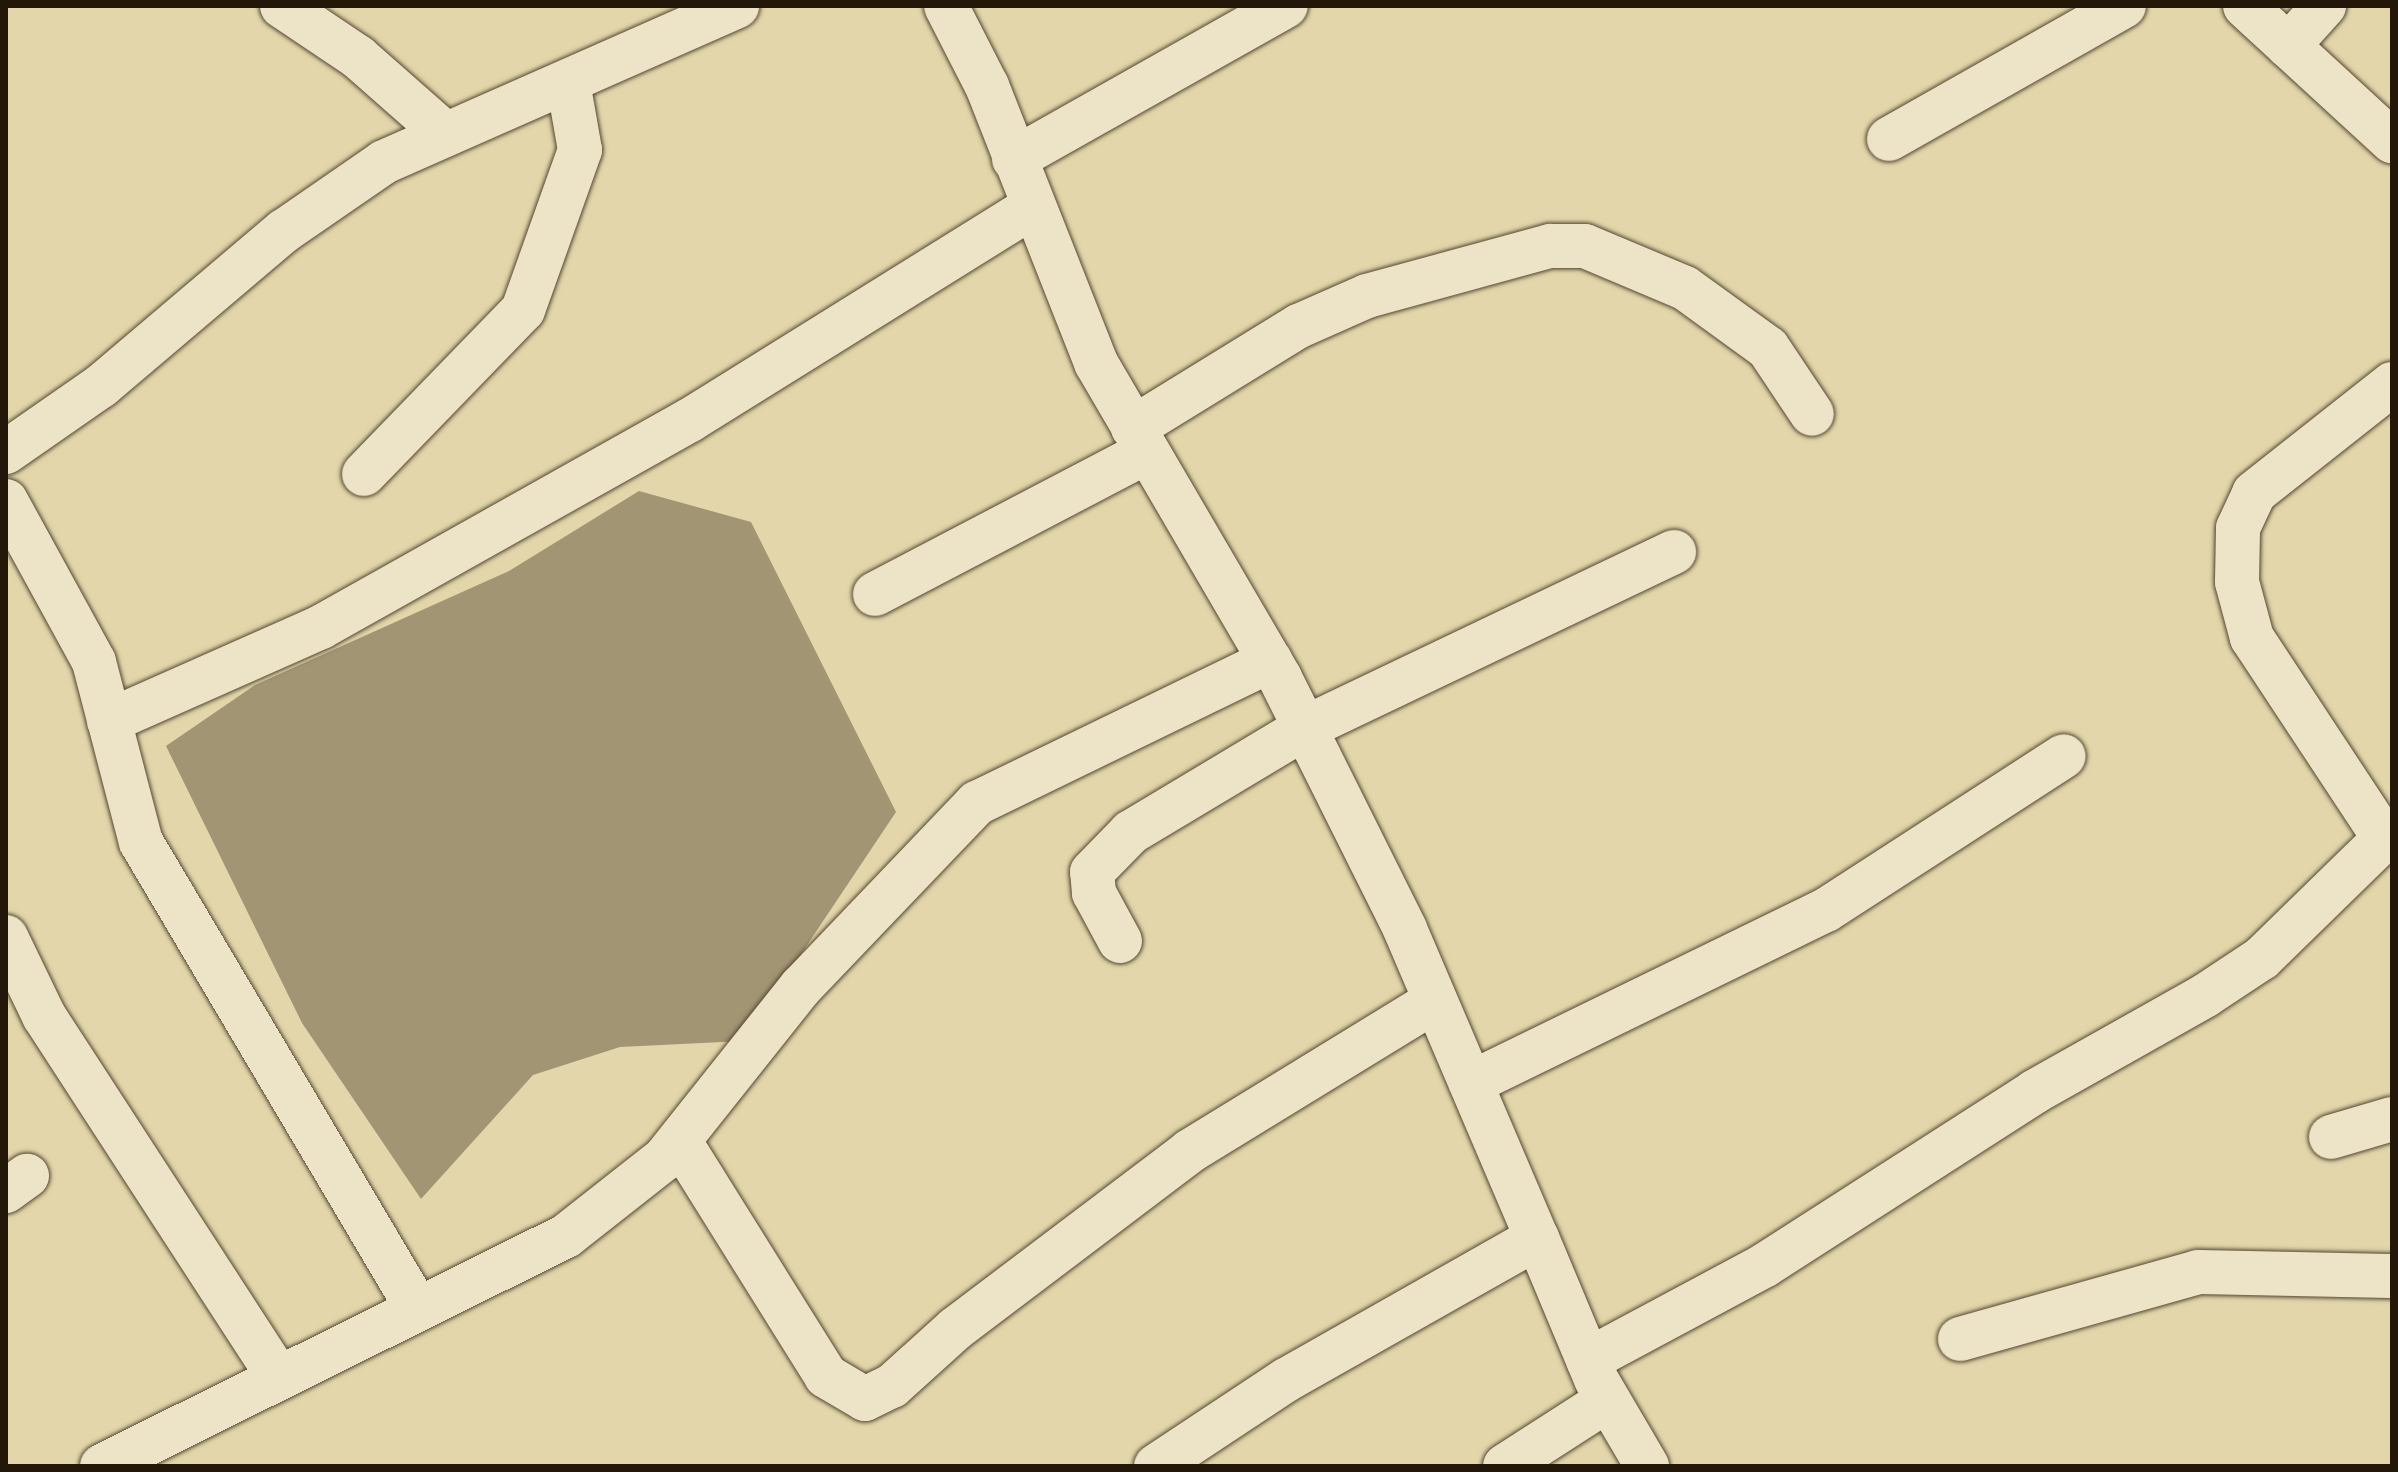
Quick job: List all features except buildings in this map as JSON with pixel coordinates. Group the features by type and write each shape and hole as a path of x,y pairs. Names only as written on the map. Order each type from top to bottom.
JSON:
{"street":[{"path":"282,6 358,57 442,131"},
{"path":"6,452 101,386 284,231 442,131 568,82 737,6"},
{"path":"946,6 1014,159 1096,363 1270,661 1305,728 1435,1001 1588,1360 1647,1466"},
{"path":"1014,159 1286,6"},
{"path":"1889,139 2124,6"},
{"path":"2245,6 2392,141"},
{"path":"2288,46 2324,6"},
{"path":"364,474 523,310 580,150 568,82"},
{"path":"109,721 321,627 690,420 1032,207"},
{"path":"875,594 1140,440 1313,320 1483,260 1550,246 1585,246 1685,288 1768,348 1812,414"},
{"path":"1588,1360 1765,1265 2021,1100 2206,995 2262,958 2388,834 2252,638 2237,582 2238,528 2254,493 2392,384"},
{"path":"6,501 78,623 109,721 128,808 169,894 417,1308"},
{"path":"1120,941 1094,893 1092,872 1107,850 1305,728 1674,552"},
{"path":"102,1466 566,1236 635,1188 680,1142 801,987 977,803 1270,661"},
{"path":"1471,1083 1826,910 2064,756"},
{"path":"6,937 44,1016 278,1377"},
{"path":"680,1142 826,1376 865,1399 892,1386 955,1329 1190,1151 1435,1001"},
{"path":"2331,1137 2392,1119"},
{"path":"1156,1466 1286,1380 1537,1238"},
{"path":"1960,1339 2198,1272 2392,1276"},
{"path":"1505,1466 1608,1400"}],"shaded area":[{"path":"639,491 751,522 896,812 743,1041 620,1047 533,1075 421,1199 302,1023 166,746 255,685 509,571"}]}
